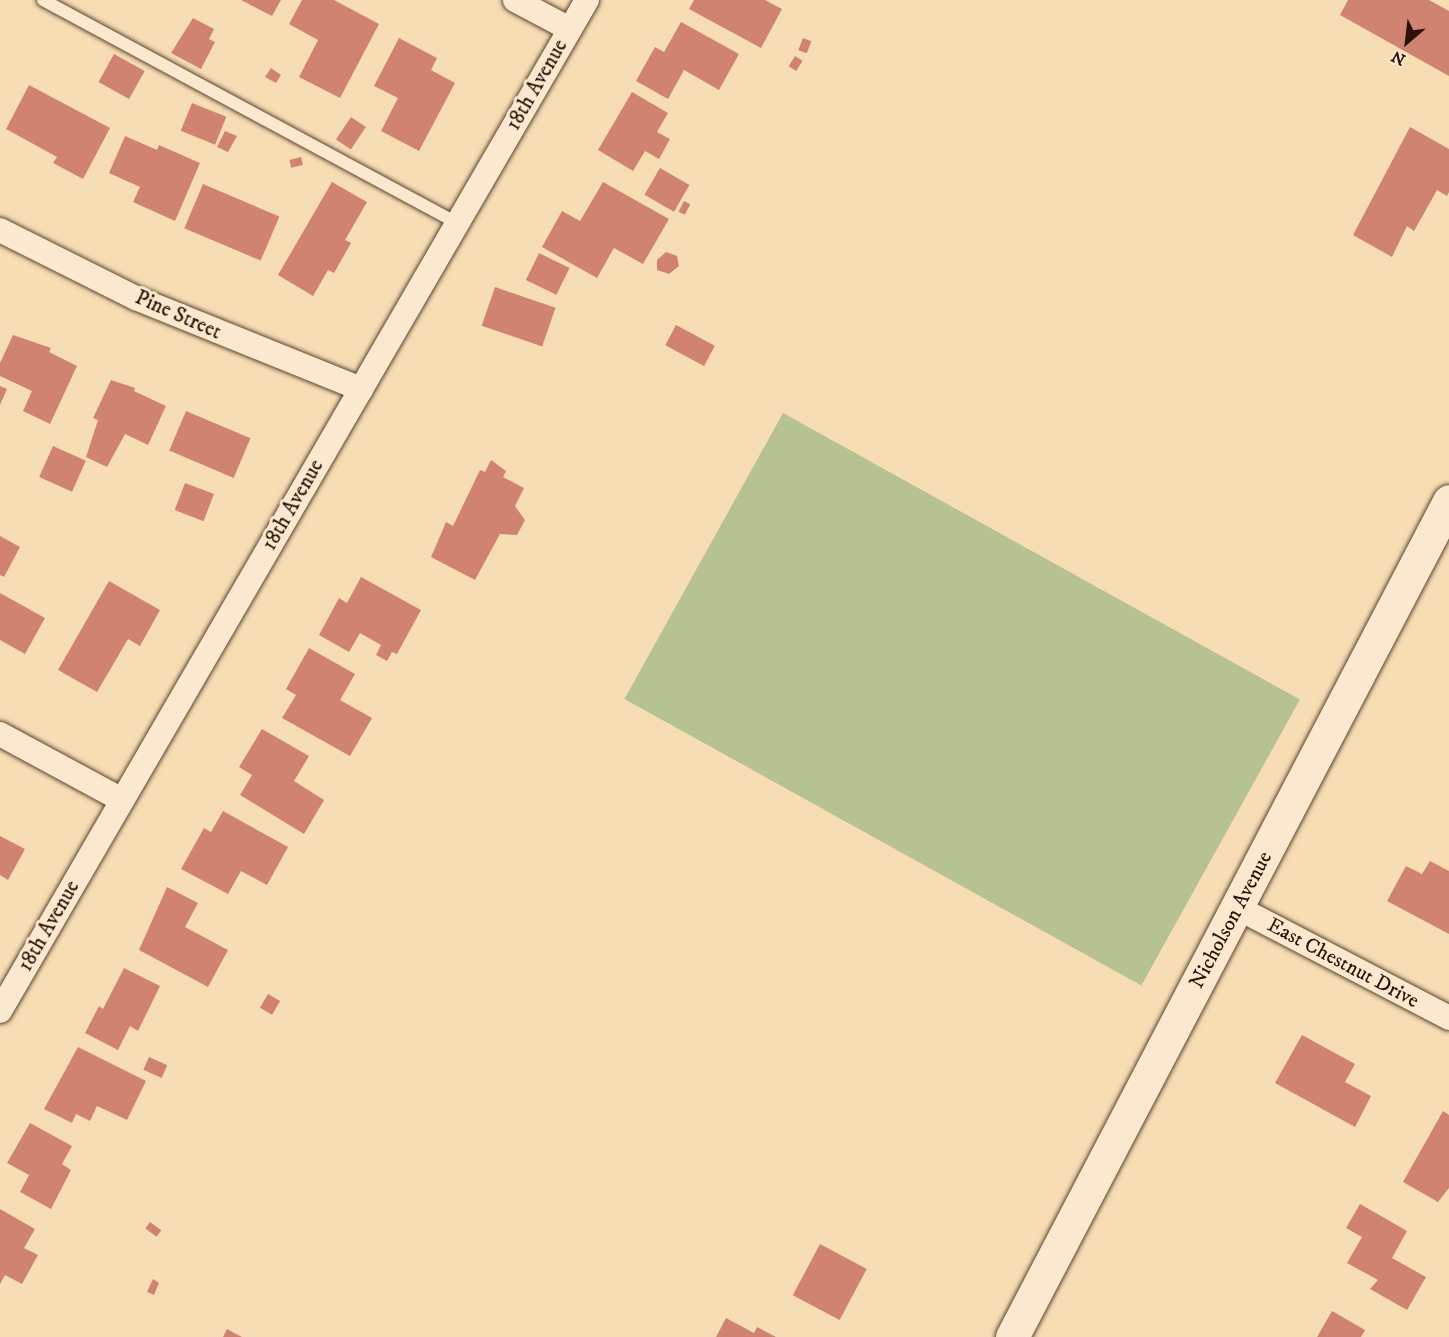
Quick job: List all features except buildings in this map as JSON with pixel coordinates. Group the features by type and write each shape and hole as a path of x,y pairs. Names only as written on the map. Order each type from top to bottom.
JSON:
{"main road":[{"name":"Nicholson Avenue","path":"1012,1337 1449,501"}],"street":[{"path":"515,0 570,29"},
{"name":"18th Avenue","path":"0,1011 587,0"},
{"name":"Pine Street","path":"0,230 136,298 361,389"},
{"path":"0,734 122,800"},
{"name":"East Chestnut Drive","path":"1238,908 1449,1018"}],"lane":[{"path":"43,0 457,223"}],"green space":[{"path":"783,413 1300,700 1141,986 624,699"}]}
